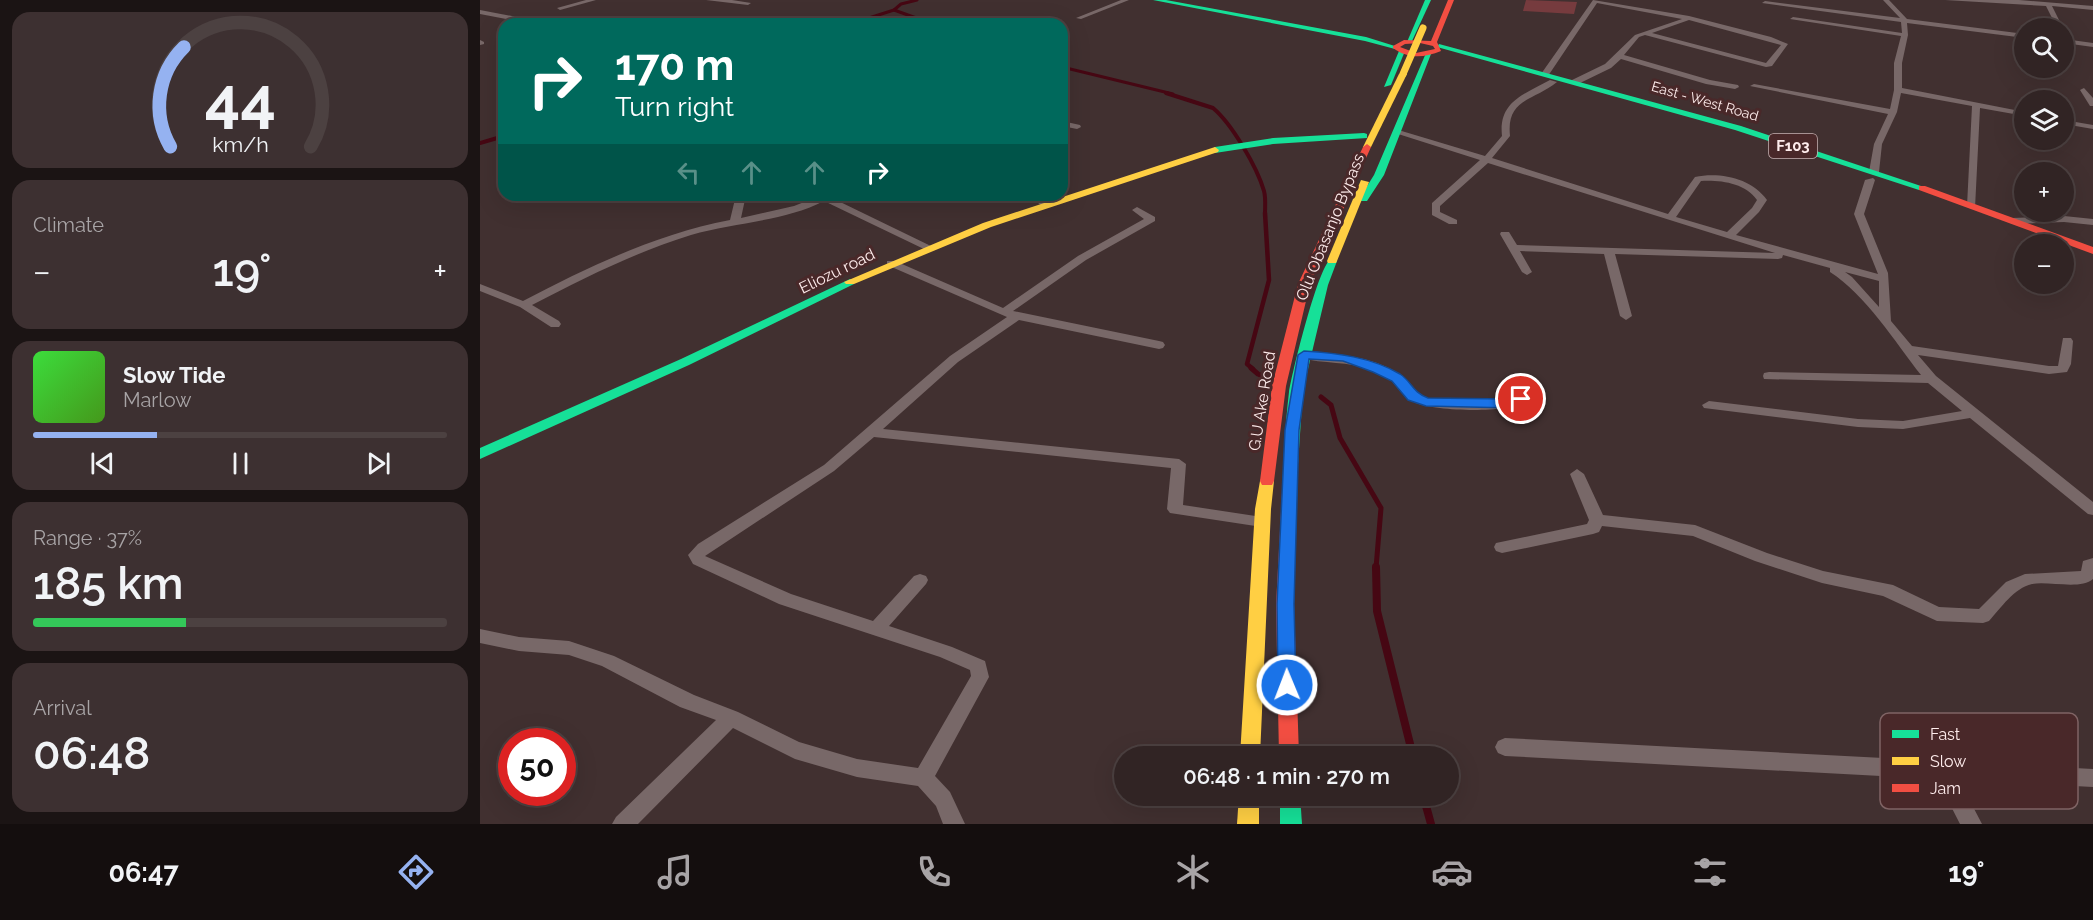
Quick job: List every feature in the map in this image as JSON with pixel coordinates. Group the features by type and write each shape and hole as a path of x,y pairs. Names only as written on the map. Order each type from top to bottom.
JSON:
{"main road":[{"name":"East - West Road","path":"1156,0 1366,39 1419,42"},
{"name":"East - West Road","path":"1183,0 1419,42 1549,78 1972,206 2093,251"},
{"path":"1348,217 1369,192 1398,131 1428,0"},
{"path":"1407,75 1435,0"},
{"path":"1334,214 1347,173 1364,136 1444,0"},
{"path":"1419,42 1451,0"},
{"name":"G.U Ake Road","path":"1251,746 1262,522 1279,386 1295,316 1304,284 1334,214 1407,75"},
{"name":"Olu Obasanjo Bypass","path":"1289,746 1285,604 1288,509 1292,430 1304,355 1322,285 1407,75"},
{"name":"East - West Road","path":"1549,78 1575,82 1738,128 1872,176 2022,234"},
{"name":"Eliozu road","path":"1068,199 1178,160 1221,148 1260,142 1364,136"},
{"name":"Eliozu road","path":"480,454 695,357 891,263 1061,201"},
{"path":"2074,255 2093,262"},
{"path":"1248,824 1249,806"},
{"path":"1290,806 1291,824"}],"street":[{"path":"560,8 593,0"},
{"path":"709,0 748,3"},
{"path":"1079,18 1126,0"},
{"path":"1453,222 1435,213 1435,206 1487,159 1506,136 1504,123 1507,114 1549,78 1596,0 1689,18 1785,44 1769,64 1766,64 1643,33"},
{"path":"1877,0 1887,1 1904,20 1905,35 1898,63 1898,90 1893,112 1878,144 1872,176 1859,214 1879,258 1887,291 1885,321"},
{"path":"1948,0 2093,8"},
{"path":"1765,3 2014,35"},
{"path":"2048,4 2055,18"},
{"path":"480,12 512,18"},
{"path":"1575,82 1608,66 1637,36 1689,18"},
{"path":"1793,19 1905,35"},
{"path":"2074,42 2093,45"},
{"path":"1620,56 1709,82 1736,87"},
{"path":"1754,86 1893,112"},
{"path":"1898,90 2014,112"},
{"path":"2084,90 2093,104"},
{"path":"1972,206 1976,104"},
{"path":"2074,124 2093,127"},
{"path":"1068,125 1077,127"},
{"path":"1398,131 1728,236 1828,266 1883,279"},
{"path":"1671,218 1698,179 1728,181 1745,186 1757,193 1762,200 1756,210 1728,236"},
{"path":"735,222 740,201"},
{"path":"524,305 590,269 631,252 689,233 814,201"},
{"path":"837,201 930,248"},
{"path":"1040,201 1047,206"},
{"path":"923,778 980,677 979,666 946,652 785,599 699,560 696,555 828,468 954,359 1010,315 1035,289 1082,258 1151,219 1137,210"},
{"path":"2012,221 2064,219 2093,222"},
{"path":"1505,234 1527,272"},
{"path":"1513,248 1797,256"},
{"path":"1610,251 1609,257 1626,315"},
{"path":"891,263 1010,315 1159,345"},
{"path":"1828,266 1848,279 1910,350 1919,366 1931,379 2093,510"},
{"path":"480,287 524,305 555,324"},
{"path":"1910,350 2049,370 2063,369 2066,364 2067,341"},
{"path":"1304,355 1345,358 1377,369 1397,378 1412,397 1426,402 1512,404 1521,399 1516,382"},
{"path":"1769,376 1931,379"},
{"path":"1709,405 1858,423 1903,425 1973,412"},
{"path":"872,432 1179,464 1175,509 1262,522"},
{"path":"1576,474 1597,520"},
{"path":"1502,547 1593,528 1597,520"},
{"path":"1597,520 1695,531 1761,557 1822,577 1887,590 1937,614 1983,616 2012,586 2031,578 2085,577 2089,572 2089,565 2093,564"},
{"path":"876,629 920,580"},
{"path":"480,636 519,644 569,648 608,661 687,701 731,718 795,750 857,768 923,778 943,799 954,824"},
{"path":"623,824 731,718"},
{"path":"1505,747 1880,768"},
{"path":"2078,777 2093,778"},
{"path":"1963,809 1971,824"}],"shaded area":[{"path":"1526,0 1577,2 1574,14 1523,11"}],"waterway":[{"path":"894,10 901,4 917,0"},
{"path":"869,18 894,10"},
{"path":"894,10 916,18"},
{"path":"1068,68 1173,94"},
{"path":"1166,93 1213,108 1228,124 1243,146 1261,181 1265,194 1265,213"},
{"path":"480,143 498,138"},
{"path":"1253,369 1247,364 1269,280 1265,213"},
{"path":"1251,368 1274,381"},
{"path":"1321,397 1331,405 1340,438 1381,508 1376,568"},
{"path":"1376,568 1377,611 1411,746"},
{"path":"1426,806 1431,824"}],"traffic: fast":[{"path":"1156,0 1366,39 1395,47"},
{"path":"1409,41 1428,0"},
{"path":"1439,46 1738,128 1922,188"},
{"path":"1387,85 1402,51"},
{"path":"1364,199 1379,175 1428,54"},
{"path":"1215,150 1273,141 1364,136"},
{"path":"1289,493 1296,390 1322,285 1332,261"},
{"path":"480,454 685,362 850,282"},
{"path":"1290,806 1291,824"}],"traffic: slow":[{"path":"1403,74 1423,28"},
{"path":"1367,147 1403,74"},
{"path":"1068,198 1215,150"},
{"path":"1332,261 1364,182"},
{"path":"850,282 987,225 1060,201"},
{"path":"1251,746 1263,509 1267,481"},
{"path":"1248,824 1249,806"}],"traffic: jam":[{"path":"1433,43 1451,0"},
{"path":"1420,41 1436,44 1439,50 1416,55 1405,53 1395,47 1404,42 1420,41"},
{"path":"1267,481 1279,386 1304,284 1367,147"},
{"path":"1922,188 2093,251"},
{"path":"1289,493 1285,605 1289,746"}],"route":[{"path":"1287,685 1285,604 1292,430 1296,390 1304,355 1345,358 1377,369 1397,378 1412,397 1426,402 1512,404 1521,399"}]}
